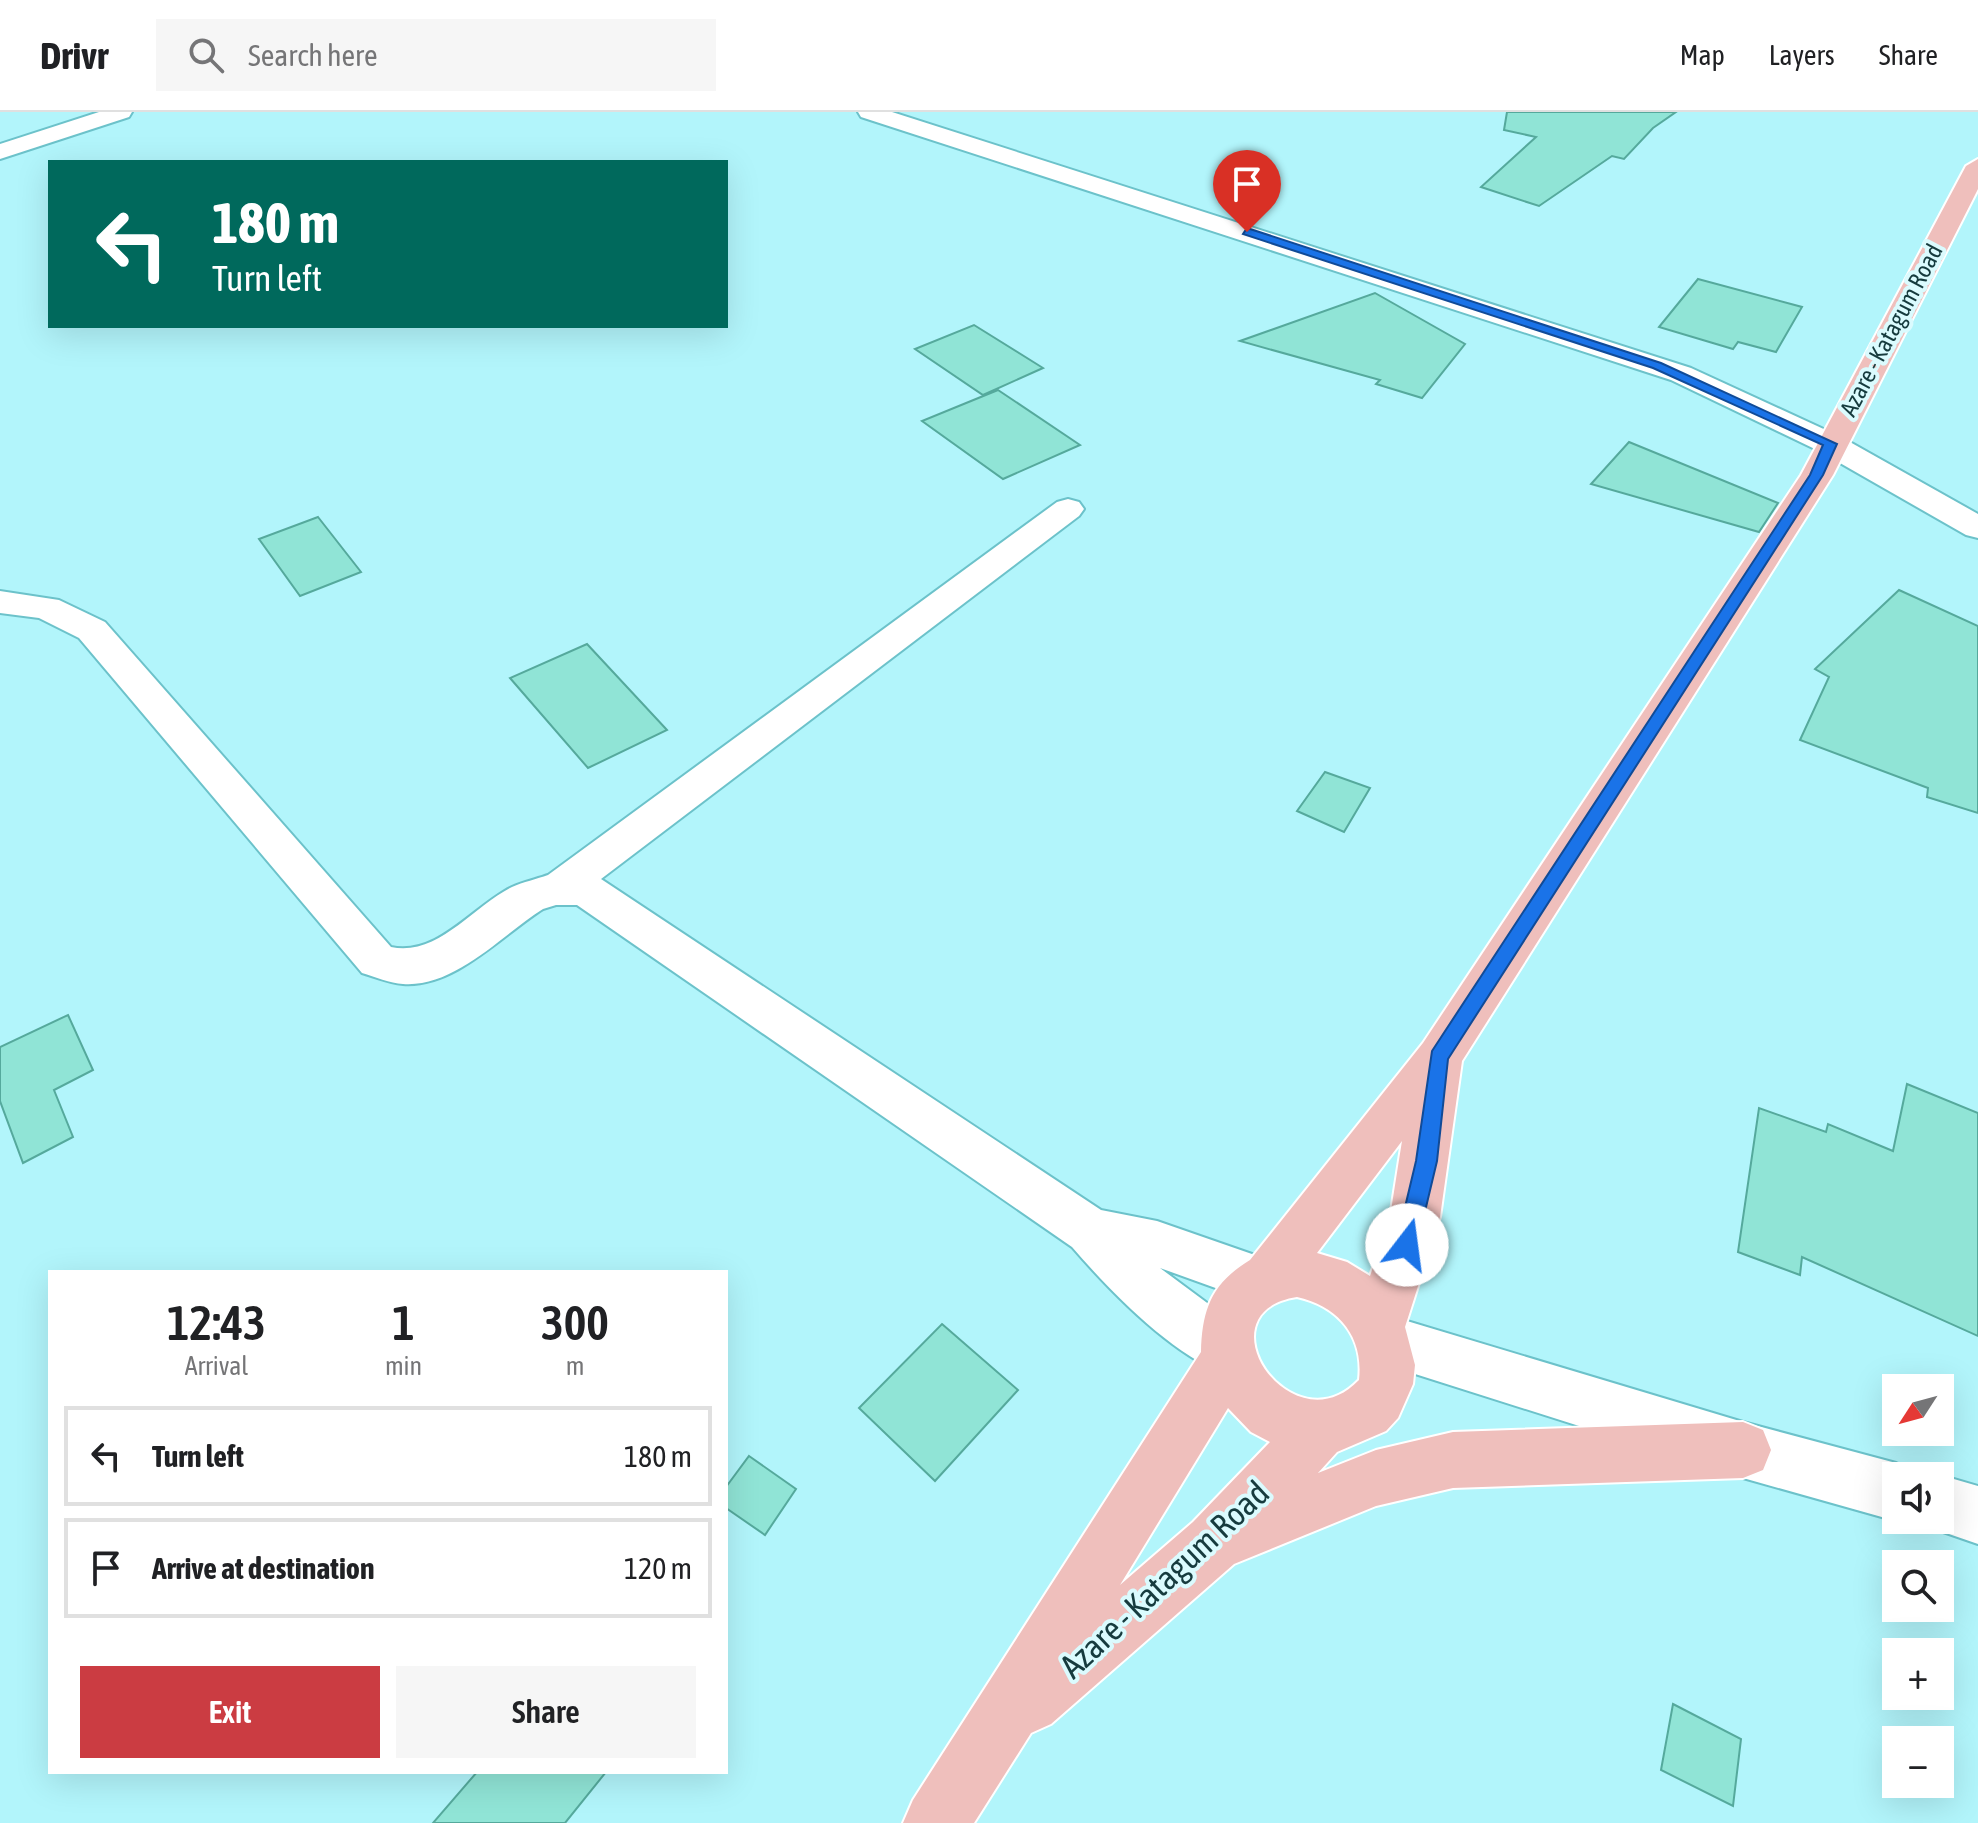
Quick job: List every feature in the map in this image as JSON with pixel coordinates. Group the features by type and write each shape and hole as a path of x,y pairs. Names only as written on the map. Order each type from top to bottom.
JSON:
{"main road":[{"name":"Azare - Katagum Road","path":"936,1823 1003,1724 1117,1529 1227,1354 1226,1327 1233,1307 1244,1292 1264,1279 1439,1057 1817,475 1830,444 1978,166"},
{"name":"Azare - Katagum Road","path":"1003,1724 1214,1543 1320,1429 1352,1421 1377,1402 1389,1373 1383,1332 1415,1217 1439,1057"},
{"path":"1264,1279 1298,1271 1330,1279 1359,1297 1383,1332"},
{"path":"1227,1354 1248,1394 1281,1419 1320,1429"},
{"path":"1214,1543 1376,1478 1453,1460 1743,1450"}],"street":[{"path":"0,152 121,112"},
{"path":"869,112 1681,374 1830,444 1978,528"},
{"path":"0,602 47,608 92,630 377,961 396,969 427,966 536,891 564,885 1068,509"},
{"path":"564,885 586,890 1090,1231 1133,1279 1227,1354"},
{"path":"1090,1231 1157,1244 1264,1279"},
{"path":"1383,1332 1743,1450 1882,1488"},
{"path":"1954,1508 1978,1515"}],"building":[{"path":"1507,112 1676,112 1653,128 1624,159 1612,156 1539,206 1481,187 1536,137 1504,130"},
{"path":"1698,279 1802,307 1776,352 1738,342 1733,349 1659,327"},
{"path":"1375,293 1465,344 1422,398 1376,384 1380,380 1240,341"},
{"path":"974,325 1043,368 983,395 915,349"},
{"path":"998,390 1080,445 1003,479 922,421"},
{"path":"1629,442 1778,503 1759,532 1591,484"},
{"path":"318,517 361,572 300,596 259,539"},
{"path":"1899,590 1978,626 1978,813 1927,797 1928,788 1800,740 1829,677 1815,669"},
{"path":"587,644 667,730 588,768 510,678"},
{"path":"1325,772 1370,788 1344,832 1297,811"},
{"path":"68,1015 93,1070 54,1090 73,1137 23,1163 0,1101 0,1047"},
{"path":"1907,1084 1978,1113 1978,1336 1802,1257 1800,1275 1738,1252 1759,1108 1826,1132 1828,1124 1893,1151"},
{"path":"942,1324 1018,1390 935,1481 859,1408"},
{"path":"749,1456 796,1489 765,1535 728,1509 728,1484"},
{"path":"1673,1704 1741,1739 1733,1806 1661,1770"},
{"path":"475,1774 604,1774 565,1823 433,1823"}],"route":[{"path":"1247,232 1681,374 1830,444 1817,475 1439,1057 1426,1161 1407,1245"}]}
